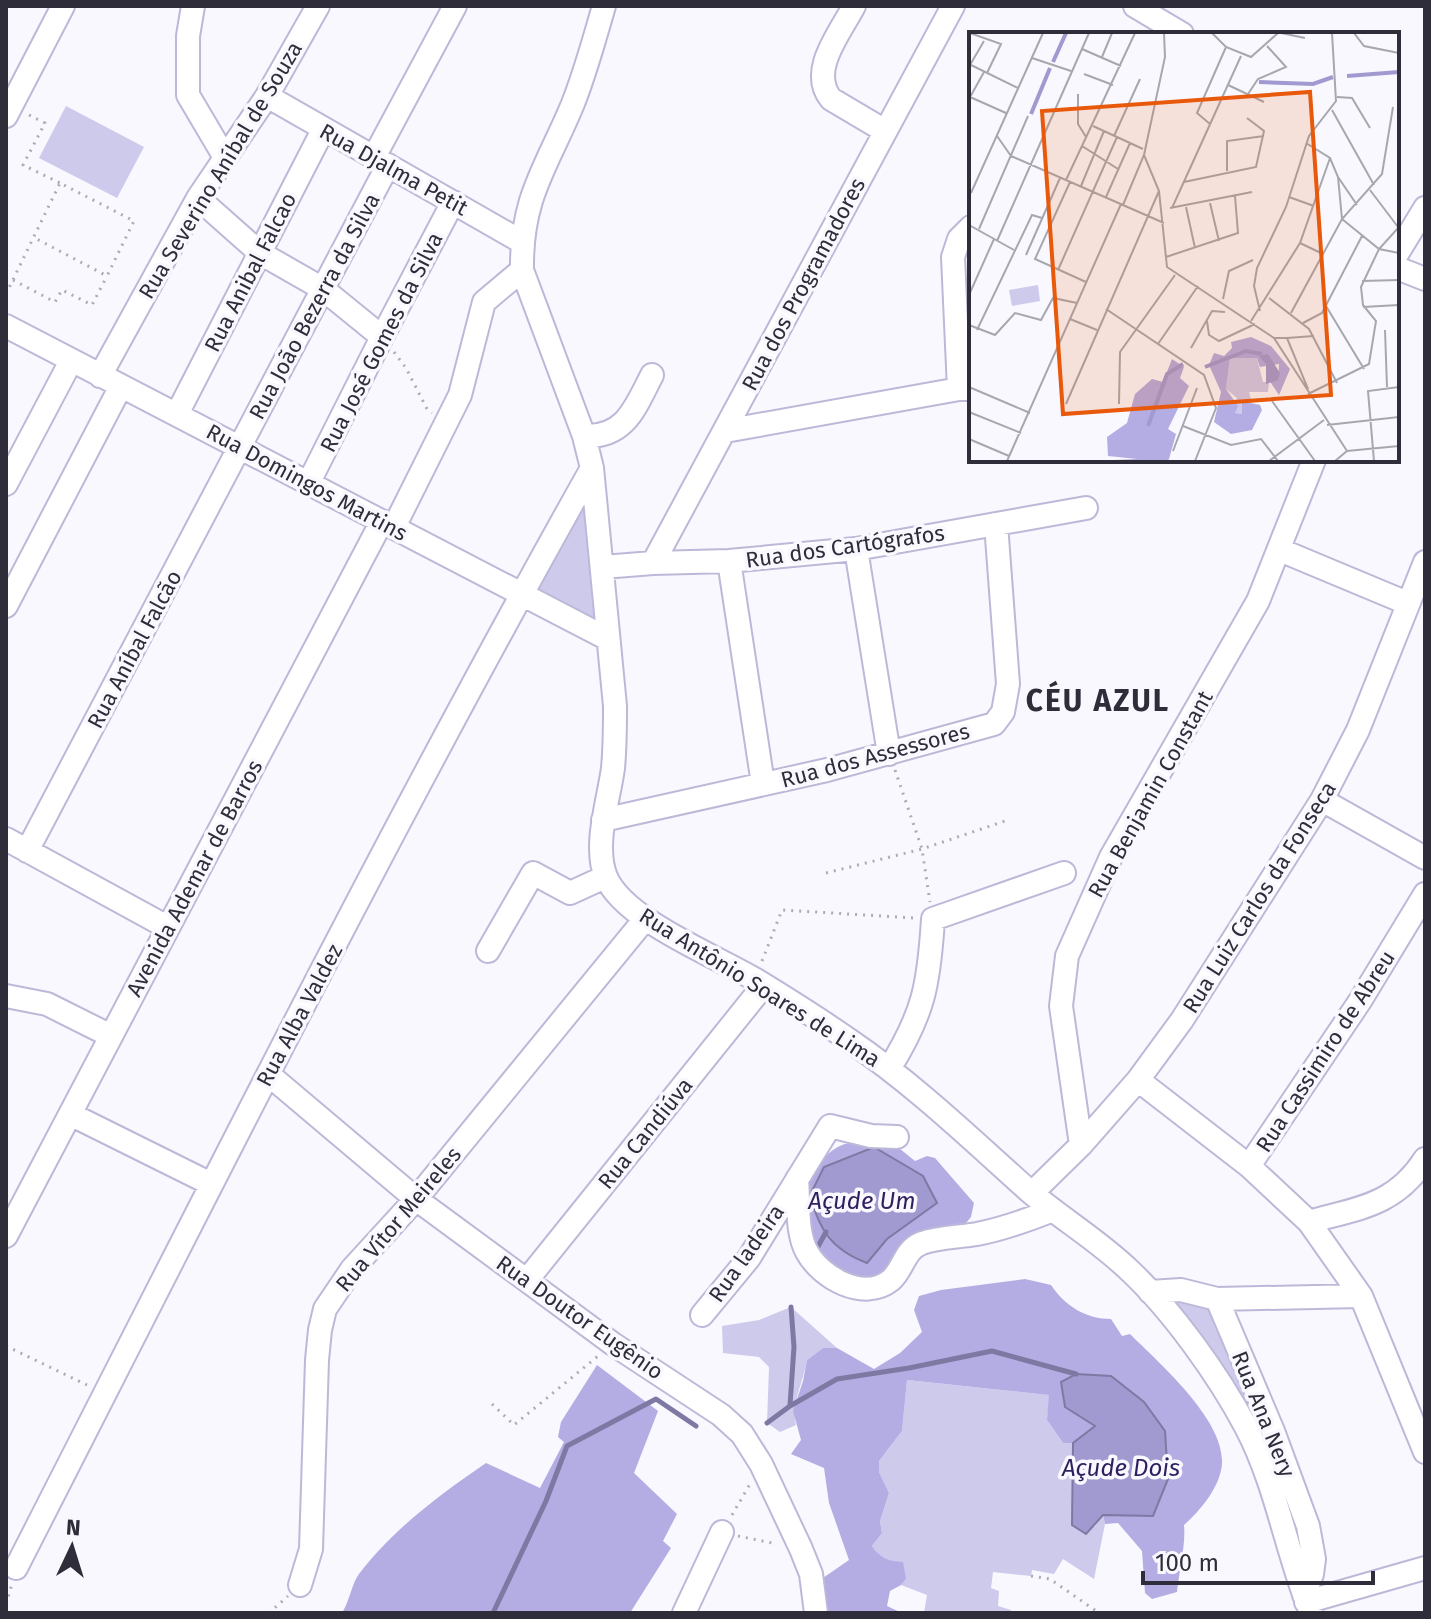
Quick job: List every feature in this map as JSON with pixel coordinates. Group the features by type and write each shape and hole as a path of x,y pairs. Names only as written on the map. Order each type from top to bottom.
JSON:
{"street":[{"path":"8,111 63,6"},
{"path":"193,6 188,36 188,95 224,156"},
{"name":"Rua Severino Aníbal de Souza","path":"100,376 198,198 267,96 318,6"},
{"name":"Rua João Bezerra da Silva","path":"240,447 323,289 455,6"},
{"path":"488,951 533,873 570,893 605,877 603,820 616,742 592,468 584,436 522,270 525,217 534,187 572,105 604,6"},
{"path":"854,6 826,59 822,81 831,99 885,131"},
{"name":"Rua dos Programadores","path":"653,563 953,6"},
{"path":"1135,6 1179,32"},
{"name":"Rua Djalma Petit","path":"267,96 522,242"},
{"name":"Rua Anibal Falcao","path":"177,414 323,130"},
{"path":"198,198 260,253 323,289 382,337"},
{"name":"Rua José Gomes da Silva","path":"309,482 453,202"},
{"path":"1399,251 1425,208"},
{"path":"725,431 965,389 953,257 965,233"},
{"path":"1399,269 1425,279"},
{"name":"Avenida Ademar de Barros","path":"6,1236 72,1115 167,927 446,423 467,373 484,302 522,270"},
{"name":"Rua Domingos Martins","path":"6,326 608,639"},
{"path":"6,484 71,361"},
{"path":"584,436 601,437 614,432 638,401 652,375"},
{"path":"6,606 121,386"},
{"name":"Rua Aníbal Falcão","path":"27,851 240,447"},
{"name":"Rua Benjamin Constant","path":"1081,1145 1061,1006 1067,956 1111,857 1258,601 1313,462"},
{"name":"Rua Alba Valdez","path":"16,1568 268,1074 521,593 592,468"},
{"name":"Rua dos Cartógrafos","path":"603,567 729,561 856,549 1086,508"},
{"name":"Rua dos Assessores","path":"603,820 889,754 994,724 1003,712 1008,684 996,524"},
{"path":"856,549 889,754"},
{"path":"1280,550 1407,603"},
{"path":"729,561 763,784"},
{"name":"Rua Luiz Carlos da Fonseca","path":"1032,1193 1081,1145 1138,1080 1182,1020 1322,800 1364,715 1425,562"},
{"path":"1322,800 1425,858"},
{"path":"6,839 167,927"},
{"path":"889,1069 910,1035 924,997 933,919 1064,873"},
{"name":"Rua Antônio Soares de Lima","path":"605,877 617,894 645,919 760,983 889,1069 1032,1193 1109,1252 1150,1292 1215,1376 1247,1429 1267,1476 1307,1604"},
{"name":"Rua Cassimiro de Abreu","path":"1249,1166 1360,1001 1425,894"},
{"name":"Rua Vítor Meireles","path":"300,1585 311,1549 317,1360 325,1309 352,1269 416,1199 645,919"},
{"name":"Rua Candiúva","path":"527,1280 760,983"},
{"path":"6,996 47,1004 111,1036"},
{"name":"Rua Doutor Eugênio","path":"268,1074 416,1199 613,1344 721,1415 742,1434 761,1464 801,1549 811,1574 816,1613"},
{"path":"1138,1080 1249,1166 1309,1222 1361,1296 1425,1452"},
{"path":"72,1115 211,1184"},
{"name":"Rua ladeira","path":"702,1315 749,1258 830,1126 871,1136 897,1137"},
{"path":"1309,1222 1388,1198 1412,1180 1425,1159"},
{"path":"797,1179 801,1232 806,1251 837,1282 856,1288 877,1286 890,1280 911,1249 920,1244 1001,1229 1053,1210"},
{"path":"1150,1292 1181,1290 1217,1299 1361,1296"},
{"name":"Rua Ana Nery","path":"1217,1299 1273,1431 1308,1526 1314,1559 1307,1604"},
{"path":"684,1613 722,1532"},
{"path":"1307,1604 1425,1568"}],"path":[{"path":"8,111 45,123 23,165 134,221 92,305 62,290 55,302 13,280"},
{"path":"6,294 60,183"},
{"path":"33,237 107,276"},
{"path":"382,337 406,368 427,409 446,423"},
{"path":"760,983 782,910 933,919 922,849 889,754"},
{"path":"826,873 922,849 1008,820"},
{"path":"492,1404 514,1425 613,1344"},
{"path":"6,1346 105,1394"},
{"path":"761,1464 722,1532 801,1549"},
{"path":"1031,1576 1050,1579 1099,1613"},
{"path":"269,1613 300,1585"}],"shaded area":[{"path":"66,106 144,147 117,198 39,158"},
{"path":"592,468 608,639 521,593"},
{"path":"889,1140 915,1161 927,1156 935,1158 974,1203 971,1217 961,1229 897,1259 879,1278 860,1281 826,1265 812,1235 805,1185 822,1160 838,1147 859,1141"},
{"path":"1025,1279 1051,1285 1077,1310 1093,1317 1111,1319 1122,1336 1130,1334 1188,1393 1213,1428 1220,1446 1221,1472 1209,1497 1184,1525 1177,1592 1152,1599 1145,1593 1142,1551 1118,1523 1105,1524 1103,1515 1153,1516 1111,1376 1076,1374 1061,1382 1096,1426 1073,1443 1063,1443 1047,1420 1049,1395 907,1380 902,1431 879,1461 879,1472 889,1493 880,1521 882,1533 872,1546 885,1558 903,1562 906,1579 890,1591 887,1606 902,1613 823,1613 820,1580 849,1560 829,1503 824,1468 791,1454 801,1440 793,1411 807,1360 823,1348 837,1348 874,1369 900,1353 922,1332 914,1310 919,1296 941,1290"},
{"path":"1160,1293 1207,1303 1305,1535 1301,1547 1280,1480"},
{"path":"791,1307 837,1348 823,1348 807,1360 796,1401 796,1425 780,1432 767,1423 769,1367 759,1357 723,1353 722,1326 759,1320"},
{"path":"597,1365 658,1411 634,1473 677,1514 663,1541 671,1548 630,1613 342,1613 357,1578 387,1542 435,1500 486,1463 540,1488 564,1442 558,1437 561,1422"},
{"path":"907,1380 1050,1395 1047,1420 1063,1443 1073,1443 1072,1525 1095,1526 1103,1515 1105,1524 1094,1579 1063,1559 1054,1574 1032,1570 1031,1576 993,1572 991,1588 999,1591 998,1606 1011,1610 1011,1613 924,1613 927,1595 901,1585 906,1579 872,1546 882,1533 880,1521 889,1493 879,1472 879,1461 902,1431"}],"water":[{"name":"Açude Um","path":"874,1147 923,1176 937,1203 887,1239 867,1263 845,1252 829,1237 818,1219 810,1195 824,1167"},
{"name":"Açude Dois","path":"1076,1374 1111,1376 1144,1402 1165,1431 1168,1479 1153,1516 1103,1515 1086,1534 1072,1525 1073,1443 1095,1426 1065,1407 1061,1382"}],"waterway":[{"path":"815,1252 826,1232"},
{"path":"790,1405 794,1347 791,1307"},
{"path":"767,1423 837,1379 992,1351 1076,1374"},
{"path":"493,1613 546,1501 567,1446 656,1399 696,1426"}],"district":[{"name":"CÉU AZUL","path":"1098,701"}]}
